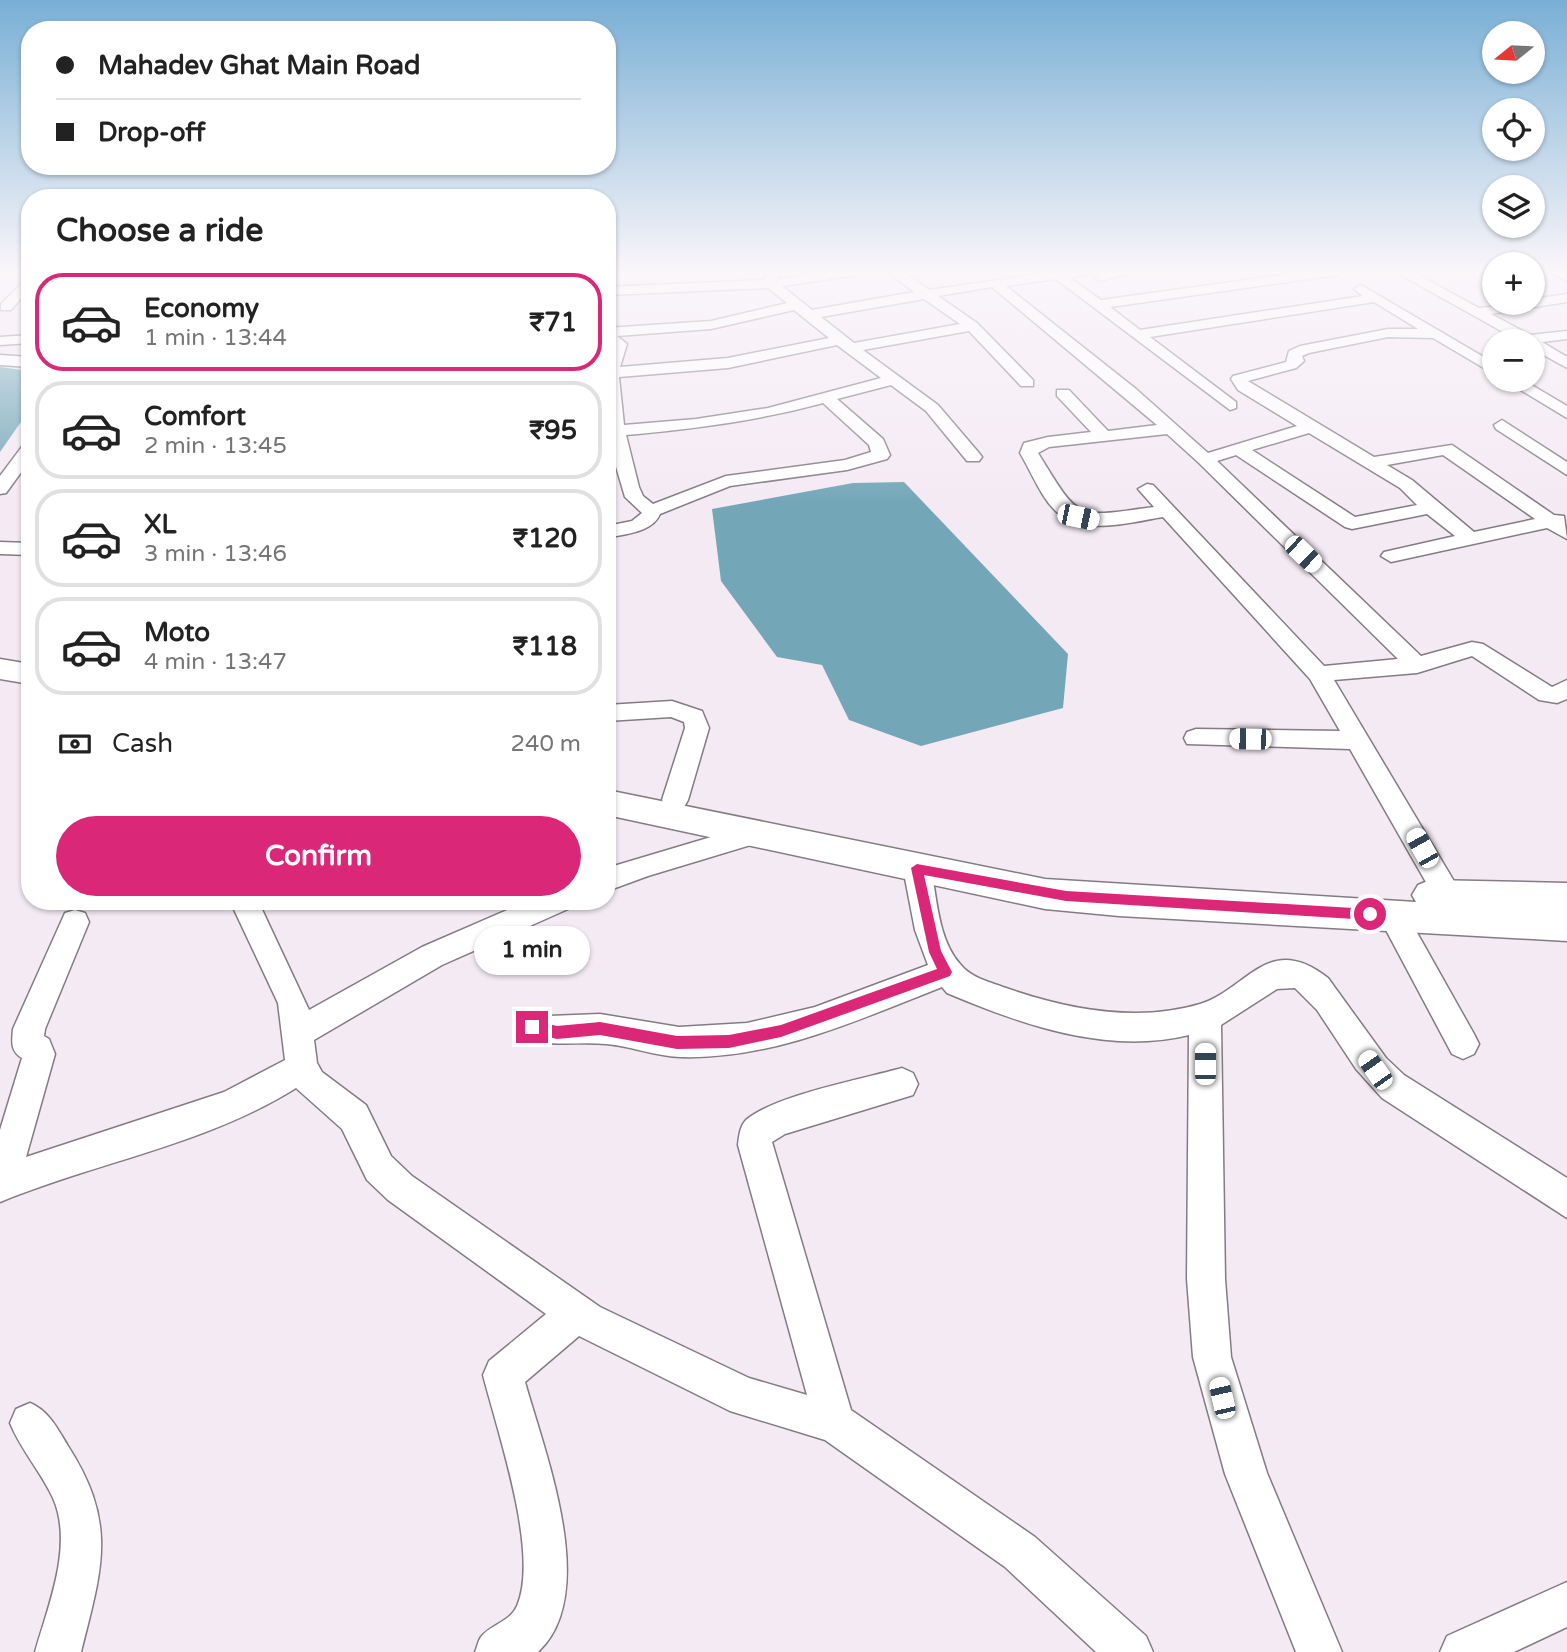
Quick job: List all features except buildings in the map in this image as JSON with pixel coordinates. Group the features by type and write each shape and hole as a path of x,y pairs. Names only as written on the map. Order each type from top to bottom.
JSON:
{"street":[{"path":"616,372 754,360 822,348"},
{"path":"851,348 941,416 973,457"},
{"path":"993,348 1027,383"},
{"path":"1076,348 1205,459 1417,665"},
{"path":"1154,348 1230,405"},
{"path":"1310,348 1294,354 1296,361 1291,365 1239,379 1244,387 1413,489 1470,538"},
{"path":"1461,349 1466,348"},
{"path":"1461,349 1482,362"},
{"path":"1545,351 1567,363"},
{"path":"0,360 21,361"},
{"path":"616,430 741,418 894,379"},
{"path":"1532,392 1567,413"},
{"path":"1063,393 1104,436"},
{"path":"616,529 647,520 651,510 726,481 847,465 881,455 877,443 826,398"},
{"path":"1502,425 1567,470"},
{"path":"1205,459 1311,427"},
{"path":"1169,511 1092,520 1078,517 1063,508 1030,457 1030,447 1048,442 1170,429"},
{"path":"616,443 633,497 651,510"},
{"path":"1238,449 1352,523 1433,507"},
{"path":"1371,463 1430,449 1455,452 1558,520 1567,533"},
{"path":"0,489 21,460"},
{"path":"0,489 20,488"},
{"path":"1147,488 1319,674 1455,907"},
{"path":"1391,556 1558,520"},
{"path":"0,548 21,549"},
{"path":"1319,674 1417,665 1472,649 1483,652 1547,694 1557,695 1567,688"},
{"path":"0,669 21,672"},
{"path":"0,685 21,688"},
{"path":"616,712 673,709 694,717 697,727 675,800"},
{"path":"1196,738 1358,740"},
{"path":"616,789 1052,876 1455,907 1567,925"},
{"path":"616,804 917,868 1066,896 1392,915 1567,898"},
{"path":"616,876 643,866 758,834"},
{"path":"917,868 935,952 945,972 958,983 978,992 1085,1024 1148,1029 1205,1017 1271,977 1291,974 1300,976 1315,986 1375,1070 1402,1094 1543,1182 1567,1200"},
{"path":"248,910 288,990 300,1050 311,1083 354,1117 379,1168 400,1188 577,1313 744,1397 835,1423 1020,1552 1130,1652"},
{"path":"1,1184 48,1164 216,1114 249,1100 300,1050 432,956 537,910"},
{"path":"1392,915 1463,1044"},
{"path":"1,1184 39,1054 38,1049 27,1044 29,1029 75,922"},
{"path":"532,1027 557,1033 600,1028 677,1042 729,1042 781,1031 945,972"},
{"path":"1205,1017 1206,1279 1212,1357 1246,1474 1318,1652"},
{"path":"835,1423 755,1145 756,1133 777,1120 902,1084"},
{"path":"498,1652 522,1637 537,1618 547,1584 547,1550 503,1375 577,1313"},
{"path":"30,1423 74,1494 79,1525 80,1560 58,1652"},
{"path":"1463,1652 1567,1604"}],"water":[{"path":"0,367 21,370 21,422 0,452"},
{"path":"904,482 1068,654 1063,708 921,746 849,720 822,665 777,657 721,581 712,509 853,483"}],"route":[{"path":"532,1027 557,1033 600,1028 677,1042 729,1042 781,1031 945,972 935,952 917,868 1045,894 1119,901 1370,914"}]}
